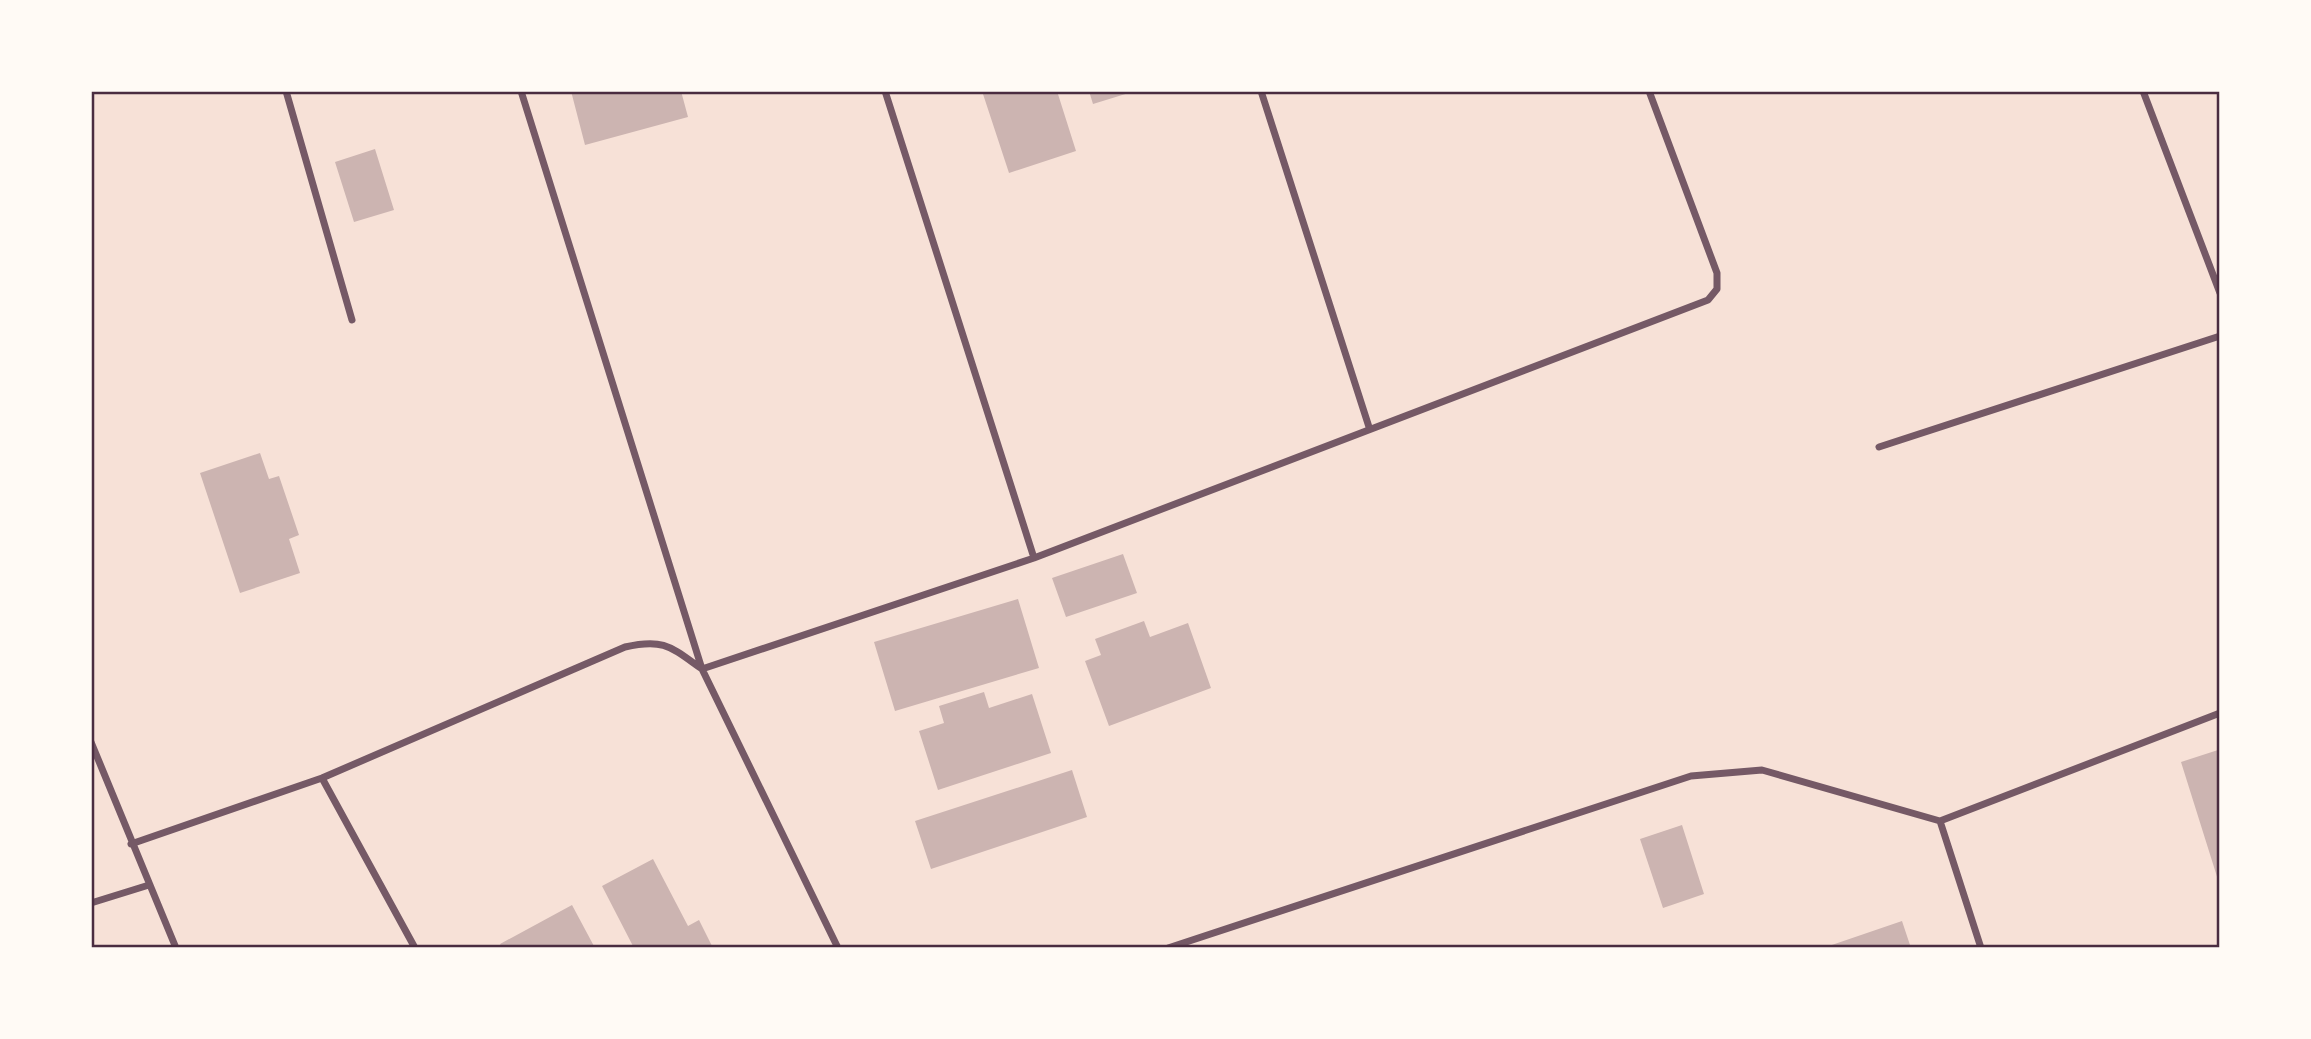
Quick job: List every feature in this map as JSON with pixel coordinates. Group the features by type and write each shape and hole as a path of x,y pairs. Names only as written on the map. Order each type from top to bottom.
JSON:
{"street":[{"path":"286,91 352,320"},
{"path":"521,91 702,669 838,948"},
{"path":"885,91 1034,558"},
{"path":"1261,91 1369,427"},
{"path":"702,669 1034,558 1369,427 1708,300 1717,289 1717,273 1649,91"},
{"path":"2143,91 2220,292"},
{"path":"1879,447 2220,336"},
{"path":"131,844 322,778 625,647 652,641 674,649 702,669"},
{"path":"1168,948 1691,776 1762,770 1940,821 2220,713"},
{"path":"91,742 176,948"},
{"path":"322,778 415,948"},
{"path":"1940,821 1981,948"},
{"path":"91,903 149,886"}],"building":[{"path":"571,91 681,91 688,117 585,145"},
{"path":"982,91 1057,91 1076,151 1009,173"},
{"path":"1089,91 1132,91 1132,92 1093,104"},
{"path":"375,149 394,210 354,222 335,162"},
{"path":"260,453 269,479 279,476 299,535 289,539 300,573 240,593 200,473"},
{"path":"1123,554 1137,593 1066,617 1052,578"},
{"path":"1018,599 1039,668 895,711 874,642"},
{"path":"1144,621 1150,637 1188,623 1211,688 1109,726 1085,661 1101,655 1095,639"},
{"path":"984,692 989,708 1032,694 1051,753 938,790 919,731 944,723 939,706"},
{"path":"2218,750 2220,756 2219,883 2181,762"},
{"path":"1072,770 1087,817 931,869 915,821"},
{"path":"1682,825 1704,894 1663,908 1640,839"},
{"path":"653,859 688,926 699,920 713,948 634,948 602,886"},
{"path":"572,905 595,948 502,948 500,944"},
{"path":"1902,921 1911,948 1823,948"}]}
